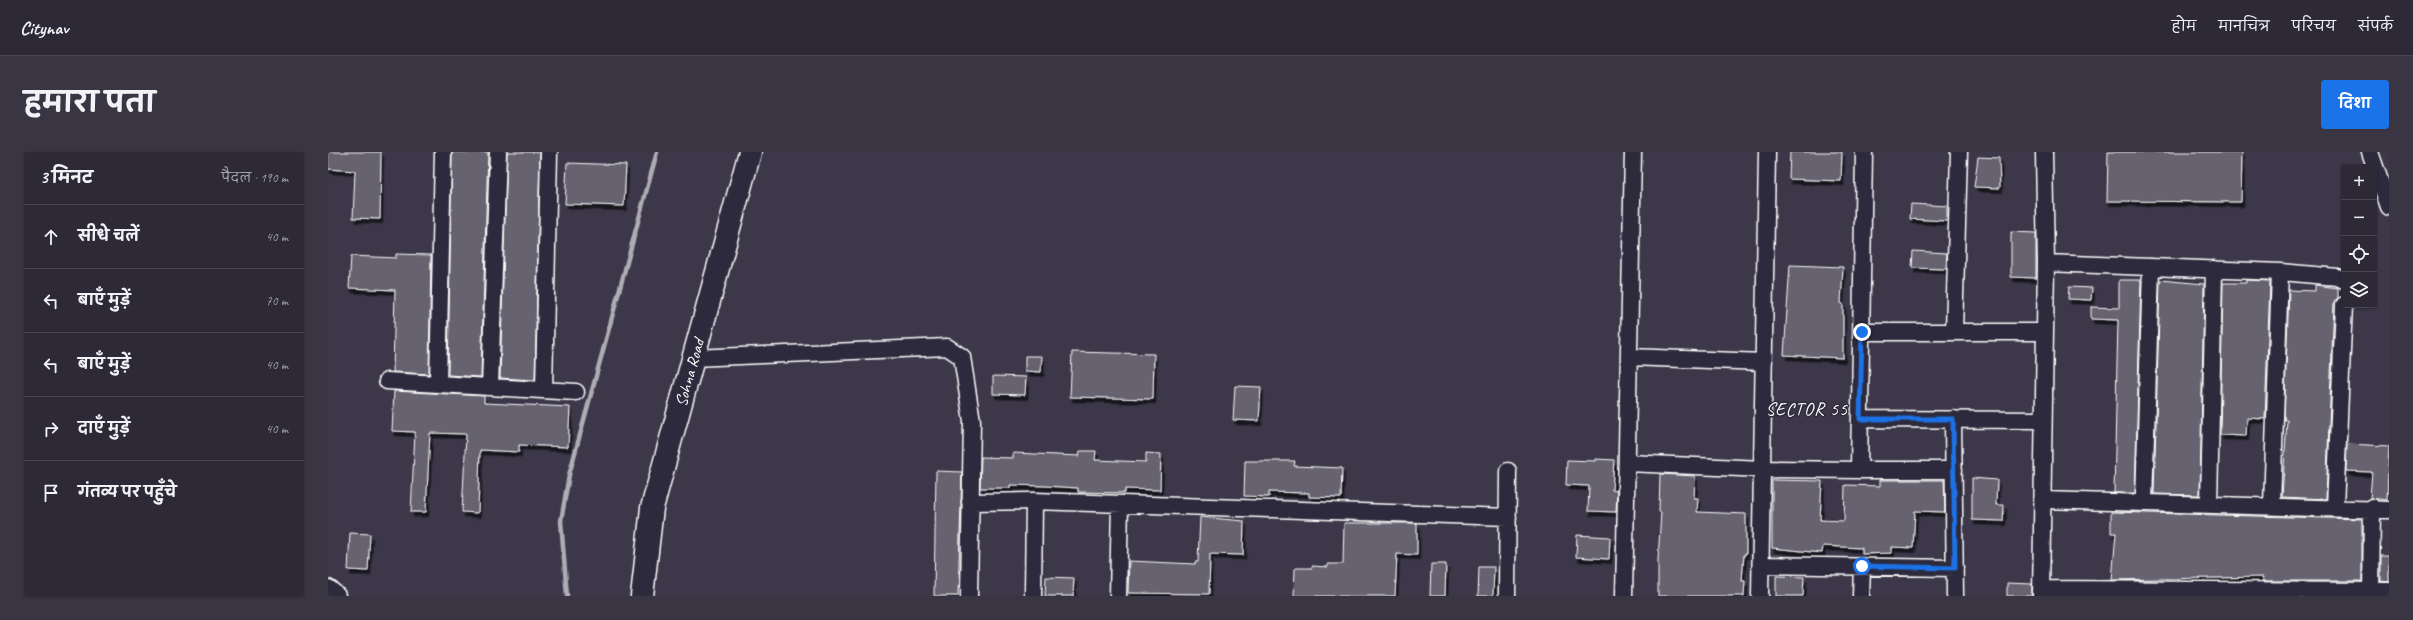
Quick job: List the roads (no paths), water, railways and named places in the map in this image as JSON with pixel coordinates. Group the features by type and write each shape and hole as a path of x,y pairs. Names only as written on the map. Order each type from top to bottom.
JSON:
{"main road":[{"name":"Sohna Road","path":"642,596 652,508 750,152"}],"street":[{"path":"438,384 443,152"},
{"path":"490,387 498,152"},
{"path":"544,390 549,152"},
{"path":"1624,596 1633,152"},
{"path":"1760,596 1767,152"},
{"path":"1859,470 1864,152"},
{"path":"1954,332 1959,152"},
{"path":"2044,152 2046,262 2041,592 2371,593 2389,591"},
{"path":"2370,152 2389,207"},
{"path":"2046,262 2280,272 2337,277 2341,279"},
{"path":"2144,502 2151,267"},
{"path":"2209,504 2214,269"},
{"path":"2272,505 2280,272"},
{"path":"2335,507 2344,308"},
{"path":"1862,332 2044,332"},
{"path":"693,358 947,347 962,357 972,421 969,596"},
{"path":"1629,357 1764,362"},
{"path":"388,381 576,392"},
{"path":"1860,419 2043,420"},
{"path":"1953,419 1955,596"},
{"path":"1627,463 1763,469 1954,470"},
{"path":"1507,596 1508,471"},
{"path":"2042,500 2272,505 2372,508 2389,510"},
{"path":"970,502 1034,501 1508,517"},
{"path":"1033,596 1034,501"},
{"path":"1118,596 1120,504"},
{"path":"2371,593 2372,508"},
{"path":"1761,565 1955,568"},
{"path":"1861,596 1862,566"},
{"path":"328,590 335,596"}],"waterway":[{"path":"567,596 561,521 569,475 657,152"}],"district":[{"name":"SECTOR 55","path":"1807,409"}]}
